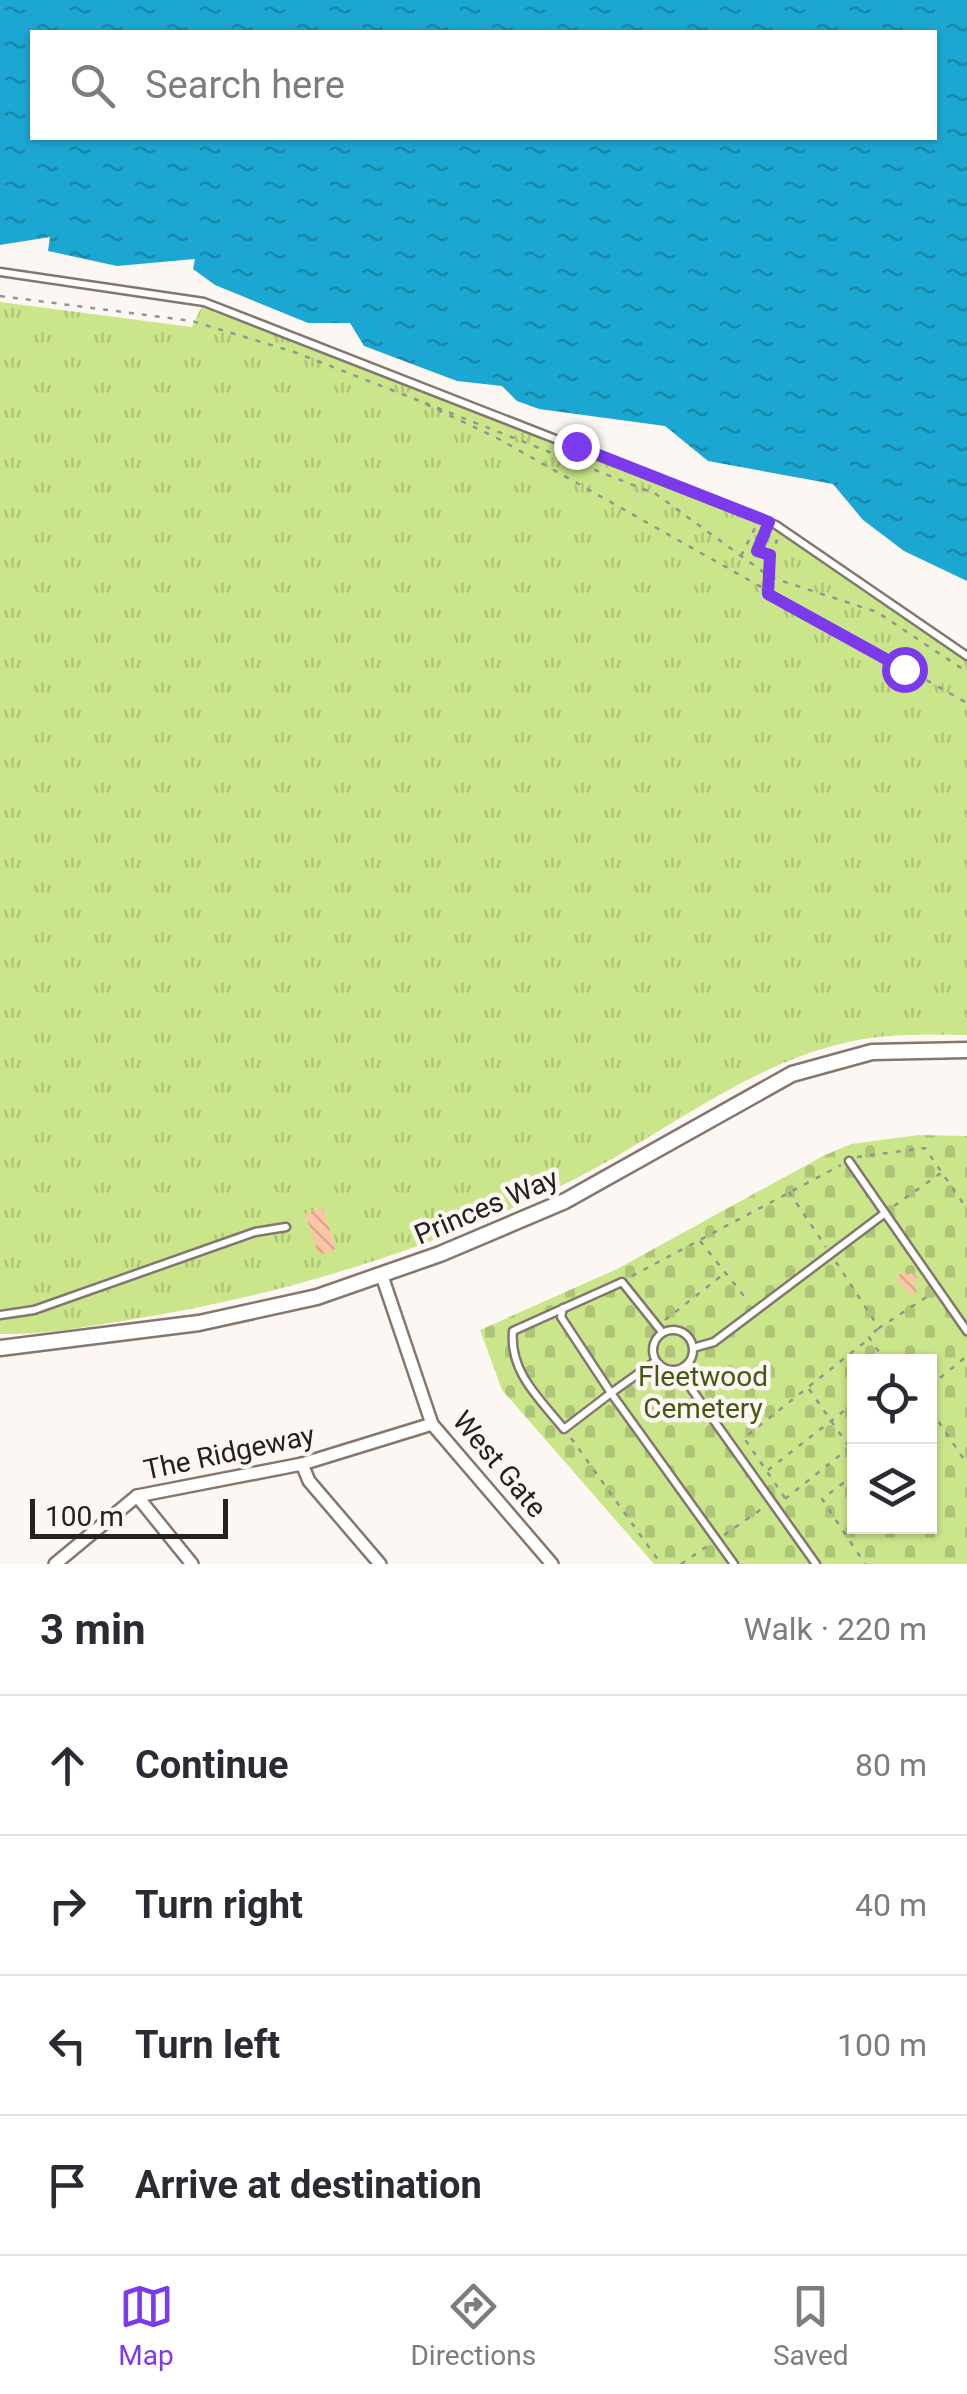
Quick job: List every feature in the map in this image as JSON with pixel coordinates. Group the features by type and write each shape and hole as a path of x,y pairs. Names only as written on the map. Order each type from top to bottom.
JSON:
{"street":[{"name":"Princes Way","path":"0,1348 199,1323 317,1296 382,1276 565,1201 792,1074 872,1052 967,1050"},
{"name":"West Gate","path":"382,1276 432,1424 552,1564"},
{"name":"The Ridgeway","path":"55,1564 137,1496 302,1464 432,1424"},
{"path":"302,1464 309,1481 380,1564"},
{"path":"137,1496 192,1564"}],"lane":[{"path":"0,272 204,302 769,522 967,656"},
{"path":"849,1161 967,1331"},
{"path":"693,1348 714,1342 885,1213"},
{"path":"0,1315 34,1310 254,1232 286,1227"},
{"path":"656,1361 564,1429 520,1374 511,1353 513,1331 622,1282 659,1330"},
{"path":"563,1308 562,1318 611,1393 734,1564"},
{"path":"659,1330 680,1330 693,1348"},
{"path":"659,1330 653,1345 656,1361 666,1369 678,1370 688,1364 693,1348"},
{"path":"678,1370 816,1564"}],"path":[{"path":"0,296 192,321 294,352 656,494 696,519 767,574 877,612 967,672"},
{"path":"414,399 497,438 967,703"},
{"path":"769,522 757,551 770,555"},
{"path":"741,557 753,528 777,541 770,555 768,594"},
{"path":"622,1282 860,1154 925,1148 967,1209"},
{"path":"885,1213 942,1172"},
{"path":"788,1190 879,1328"},
{"path":"699,1240 756,1310"},
{"path":"659,1330 726,1273"},
{"path":"785,1498 744,1438 879,1328 938,1290"},
{"path":"870,1338 881,1354"},
{"path":"937,1380 967,1356"},
{"path":"808,1388 847,1444"},
{"path":"766,1471 847,1408"},
{"path":"937,1419 967,1464"},
{"path":"564,1429 661,1564"},
{"path":"681,1564 785,1498 847,1450"},
{"path":"847,1480 822,1500 864,1564"}],"green space":[{"path":"0,302 192,327 204,302 776,525 967,661 967,1035 853,1041 778,1065 569,1182 463,1229 353,1268 185,1310 64,1330 0,1334"},
{"name":"Fleetwood Cemetery","path":"919,1135 967,1136 967,1564 654,1564 502,1390 480,1330 617,1269 851,1144"}],"water":[{"path":"0,0 967,0 967,581 904,551 863,520 833,484 708,461 665,426 539,409 517,401 502,386 457,381 364,346 350,323 308,323 215,285 193,269 195,259 117,266 48,251 50,237 0,245"}],"building":[{"path":"323,1208 336,1249 319,1255 305,1214"},
{"path":"913,1272 918,1279 913,1282 917,1292 912,1295 898,1282 897,1276"}],"route":[{"path":"576,446 769,522 757,551 770,555 768,594 904,669"}]}
